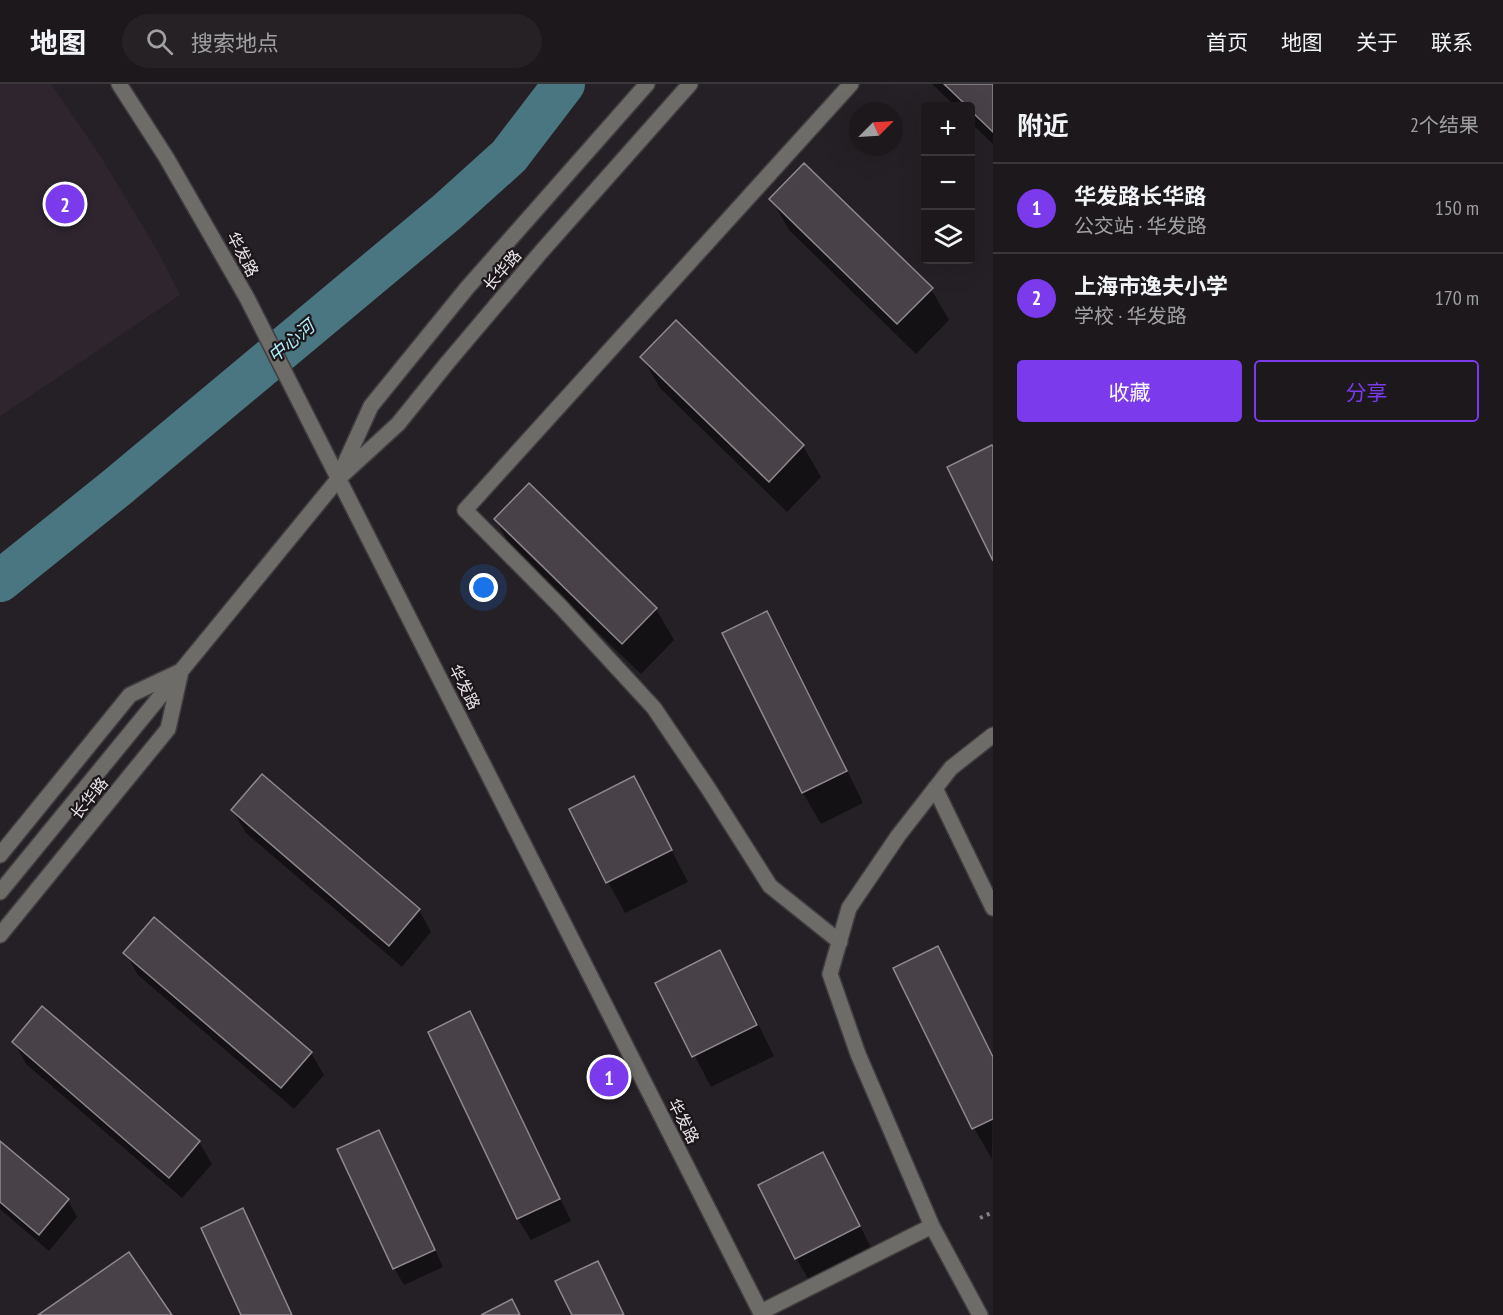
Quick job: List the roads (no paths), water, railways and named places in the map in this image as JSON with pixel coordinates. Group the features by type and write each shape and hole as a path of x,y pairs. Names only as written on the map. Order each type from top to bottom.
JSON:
{"street":[{"name":"华发路","path":"119,84 166,157 247,298 762,1314"},
{"name":"长华路","path":"339,478 371,406 498,252 647,84"},
{"name":"长华路","path":"0,892 339,478 398,424 541,252 690,84"},
{"path":"840,942 770,886 654,708 561,607 465,510 851,84"},
{"name":"长华路","path":"0,855 130,695 181,671"},
{"name":"长华路","path":"0,935 168,729 181,671"},
{"path":"980,1315 932,1226 858,1054 830,974 849,908 898,836 951,768 993,735"},
{"path":"935,788 993,908"},
{"path":"762,1314 932,1226"}],"waterway":[{"name":"中心河","path":"0,581 116,488 448,211 509,156 564,84"}],"place":[{"name":"上海市逸夫小学","path":"65,204"},
{"name":"华发路长华路","path":"609,1077"}]}
